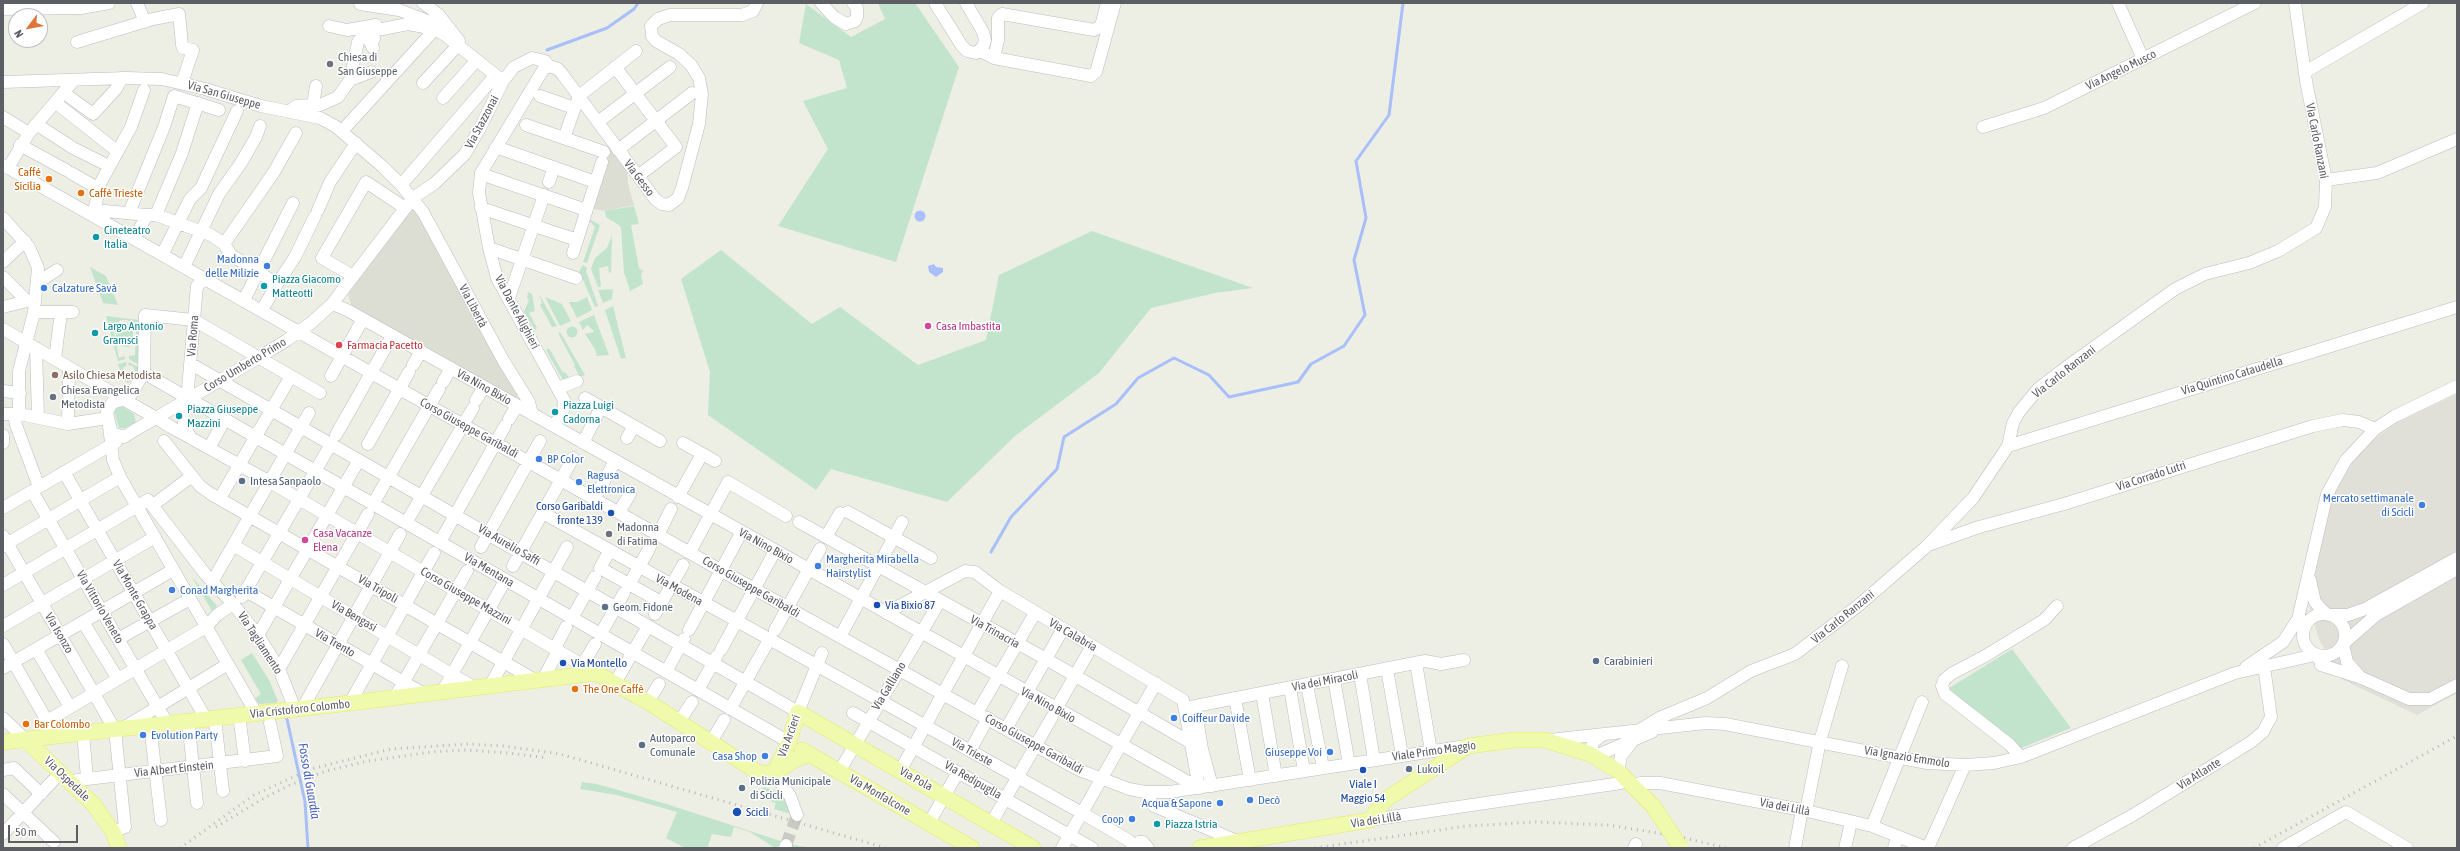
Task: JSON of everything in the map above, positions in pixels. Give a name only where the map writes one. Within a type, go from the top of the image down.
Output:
[{"type":"main road","name":"Via Cristoforo Colombo","points":[[3,742],[299,709],[596,673]]},
{"type":"main road","name":"Corso Giuseppe Mazzini","points":[[596,673],[648,702],[760,773],[774,773]]},
{"type":"main road","name":"Via Arcieri","points":[[774,773],[789,742],[798,712]]},
{"type":"main road","name":"Via Pola","points":[[798,712],[992,822],[1017,844],[1033,848]]},
{"type":"main road","name":"Via Ospedale","points":[[24,739],[94,805],[113,832],[119,848]]},
{"type":"main road","name":"Viale Primo Maggio","points":[[1468,746],[1514,740],[1545,740],[1590,754],[1653,806],[1681,848]]},
{"type":"main road","name":"Via Monfalcone","points":[[789,742],[972,848]]},
{"type":"main road","points":[[1370,820],[1386,800],[1468,746]]},
{"type":"main road","points":[[774,773],[794,760],[809,754]]},
{"type":"main road","name":"Via dei Lillà","points":[[1200,848],[1370,820]]},
{"type":"street","points":[[4,9],[81,8],[109,3]]},
{"type":"street","points":[[137,3],[145,22]]},
{"type":"street","points":[[423,3],[438,14],[458,38],[459,44]]},
{"type":"street","points":[[618,150],[697,89],[691,66],[679,54],[656,41],[652,36],[651,26],[658,19],[670,15],[742,15],[753,11],[757,3]]},
{"type":"street","points":[[821,3],[834,17],[846,24],[855,21],[857,17],[857,8],[853,3]]},
{"type":"street","points":[[934,3],[962,46],[972,53],[980,51],[994,58],[1094,75],[1098,65],[1111,4]]},
{"type":"street","points":[[966,3],[983,32],[985,40],[980,51]]},
{"type":"street","points":[[2118,3],[2143,59]]},
{"type":"street","name":"Via Angelo Musco","points":[[1983,127],[2044,108],[2255,3]]},
{"type":"street","name":"Via Carlo Ranzani","points":[[1635,736],[1659,718],[1708,698],[1751,671],[1795,654],[1859,605],[1927,546],[1973,498],[2008,446],[2013,423],[2019,412],[2038,389],[2175,289],[2205,274],[2249,264],[2278,251],[2316,228],[2325,207],[2326,180],[2305,72],[2295,3]]},
{"type":"street","points":[[2305,72],[2423,3]]},
{"type":"street","points":[[360,4],[399,10],[417,16],[431,22],[440,32]]},
{"type":"street","points":[[994,58],[998,40],[998,18],[1002,14],[1094,30],[1101,26],[1111,4]]},
{"type":"street","points":[[77,42],[145,22],[179,14],[183,48],[193,50],[182,83]]},
{"type":"street","points":[[328,26],[354,29],[406,20],[440,32],[459,44],[476,61],[499,79],[401,184]]},
{"type":"street","points":[[290,110],[296,106],[320,105],[338,97],[350,80],[358,42],[362,37],[372,31],[408,24],[419,25]]},
{"type":"street","points":[[372,31],[374,39],[370,42],[373,48]]},
{"type":"street","points":[[342,131],[440,32]]},
{"type":"street","points":[[423,83],[459,44]]},
{"type":"street","points":[[564,138],[577,102],[615,67],[636,51]]},
{"type":"street","name":"Via Stazzonai","points":[[353,276],[414,198],[435,183],[465,154],[479,130],[499,79],[525,59],[539,58],[549,66]]},
{"type":"street","points":[[443,98],[476,61]]},
{"type":"street","name":"Via Gesso","points":[[549,66],[558,69],[577,102],[598,122],[655,199],[662,204],[669,205],[678,198],[699,124],[697,89]]},
{"type":"street","name":"Via Dante Alighieri","points":[[549,66],[543,70],[496,147],[481,174],[479,182],[481,208],[488,248],[497,278],[558,388],[565,406],[554,426]]},
{"type":"street","points":[[615,67],[676,147],[638,176]]},
{"type":"street","points":[[598,122],[670,68]]},
{"type":"street","points":[[350,80],[371,72]]},
{"type":"street","points":[[64,92],[93,114],[116,89],[122,78]]},
{"type":"street","name":"Via San Giuseppe","points":[[3,82],[152,78],[182,83],[261,106],[290,110],[320,118],[342,131],[401,184],[414,198]]},
{"type":"street","points":[[5,166],[32,128],[56,103],[74,80]]},
{"type":"street","points":[[313,105],[316,86]]},
{"type":"street","points":[[144,90],[131,127],[116,151],[99,189],[94,212],[151,215],[211,235],[224,244],[231,255],[280,281]]},
{"type":"street","points":[[129,213],[156,148],[174,96],[219,110]]},
{"type":"street","points":[[540,96],[577,102]]},
{"type":"street","points":[[56,103],[116,151]]},
{"type":"street","points":[[134,239],[151,215],[182,153],[198,104]]},
{"type":"street","points":[[162,254],[190,199],[201,188],[237,111]]},
{"type":"street","points":[[3,116],[32,128],[109,166]]},
{"type":"street","points":[[526,125],[564,138],[603,157],[573,253]]},
{"type":"street","points":[[184,267],[219,194],[241,163],[256,137],[260,126]]},
{"type":"street","points":[[224,244],[274,172],[296,133]]},
{"type":"street","points":[[2326,180],[2377,173],[2457,139]]},
{"type":"street","points":[[262,310],[280,281],[316,213],[330,182],[356,143]]},
{"type":"street","points":[[20,145],[99,189]]},
{"type":"street","points":[[496,147],[595,182]]},
{"type":"street","name":"Corso Giuseppe Garibaldi","points":[[5,166],[94,212],[134,239],[206,278],[399,389],[722,571],[1079,770],[1129,789],[1145,792]]},
{"type":"street","points":[[549,182],[554,168]]},
{"type":"street","points":[[481,174],[586,210]]},
{"type":"street","points":[[353,276],[322,258],[366,182],[405,208]]},
{"type":"street","points":[[509,298],[544,196]]},
{"type":"street","name":"Via Libertà","points":[[414,198],[503,360],[529,402],[532,414]]},
{"type":"street","points":[[244,300],[293,203]]},
{"type":"street","points":[[481,208],[577,240]]},
{"type":"street","points":[[3,218],[25,241],[36,259],[38,282],[31,299],[34,312],[31,346],[38,417]]},
{"type":"street","points":[[3,262],[25,241]]},
{"type":"street","points":[[488,248],[576,278]]},
{"type":"street","points":[[38,282],[57,270]]},
{"type":"street","name":"Corso Umberto Primo","points":[[135,430],[258,358],[299,331],[332,304],[353,276]]},
{"type":"street","points":[[3,277],[31,299]]},
{"type":"street","name":"Via Roma","points":[[192,439],[184,426],[186,400],[191,364],[197,286],[206,278]]},
{"type":"street","points":[[3,307],[31,299]]},
{"type":"street","name":"Via Nino Bixio","points":[[332,304],[363,319],[421,351],[997,676],[1027,693],[1054,713],[1122,746],[1199,788]]},
{"type":"street","name":"Via Quintino Cataudella","points":[[2008,446],[2457,307]]},
{"type":"street","points":[[34,312],[67,312],[55,359]]},
{"type":"street","points":[[105,419],[112,403],[125,400],[144,373],[145,315],[194,320],[320,393]]},
{"type":"street","points":[[331,376],[363,319]]},
{"type":"street","points":[[3,329],[140,409],[142,419],[135,430],[3,508]]},
{"type":"street","points":[[47,721],[206,627],[218,615],[235,605],[246,591],[263,563],[392,336]]},
{"type":"street","name":"Via Vittorio Veneto","points":[[31,346],[19,371],[20,393],[12,414],[36,489],[49,519],[167,723]]},
{"type":"street","points":[[368,444],[421,351]]},
{"type":"street","name":"Via Aurelio Saffi","points":[[191,364],[301,427],[333,440],[359,460],[616,606],[648,626],[685,638],[718,656],[746,682],[798,712]]},
{"type":"street","points":[[68,424],[69,368]]},
{"type":"street","points":[[279,670],[451,368]]},
{"type":"street","name":"Via Mentana","points":[[144,373],[186,400],[224,419],[344,487],[370,509],[406,523],[437,548],[475,558],[503,583],[538,598],[569,622],[598,639],[632,653],[789,742]]},
{"type":"street","points":[[220,498],[291,376]]},
{"type":"street","points":[[558,388],[577,381]]},
{"type":"street","points":[[2327,667],[2309,651],[2301,628],[2315,540],[2327,494],[2346,460],[2375,429],[2394,416],[2457,386]]},
{"type":"street","points":[[406,523],[484,387]]},
{"type":"street","points":[[104,388],[105,419],[110,445],[120,477],[256,713]]},
{"type":"street","points":[[3,391],[20,393]]},
{"type":"street","points":[[585,398],[660,441]]},
{"type":"street","points":[[350,703],[517,406]]},
{"type":"street","points":[[583,443],[602,407]]},
{"type":"street","name":"Corso Giuseppe Mazzini","points":[[140,409],[270,482],[596,673]]},
{"type":"street","points":[[212,582],[309,413]]},
{"type":"street","points":[[12,414],[38,417],[68,424],[105,419]]},
{"type":"street","points":[[105,419],[116,436],[124,437]]},
{"type":"street","points":[[209,448],[224,419]]},
{"type":"street","name":"Via Corrado Lutri","points":[[1927,546],[1979,527],[2064,504],[2313,426],[2343,420],[2359,422],[2375,429]]},
{"type":"street","points":[[627,438],[634,426]]},
{"type":"street","points":[[3,435],[3,443]]},
{"type":"street","name":"Via Tripoli","points":[[164,441],[200,486],[470,642],[539,680]]},
{"type":"street","points":[[395,697],[540,441]]},
{"type":"street","points":[[682,443],[715,461]]},
{"type":"street","points":[[678,497],[702,454]]},
{"type":"street","points":[[442,692],[574,458]]},
{"type":"street","points":[[258,635],[275,608],[359,460]]},
{"type":"street","points":[[594,499],[614,461]]},
{"type":"street","name":"Via Monte Grappa","points":[[64,472],[188,688],[210,718]]},
{"type":"street","points":[[3,585],[136,505],[148,500],[153,505],[192,476]]},
{"type":"street","points":[[619,512],[641,476]]},
{"type":"street","points":[[4,542],[49,519],[120,477]]},
{"type":"street","points":[[690,552],[728,482],[786,516]]},
{"type":"street","name":"Via Tagliamento","points":[[153,505],[212,582],[235,605],[258,635],[279,670],[299,709]]},
{"type":"street","points":[[658,535],[671,510]]},
{"type":"street","points":[[826,537],[844,512],[932,558]]},
{"type":"street","name":"Via Modena","points":[[543,513],[576,530],[736,622],[772,635],[816,667]]},
{"type":"street","name":"Via Trinacria","points":[[799,522],[1046,659],[1202,749]]},
{"type":"street","points":[[840,637],[859,599],[902,522]]},
{"type":"street","points":[[482,687],[504,661],[576,530]]},
{"type":"street","points":[[666,672],[742,533]]},
{"type":"street","points":[[299,709],[338,644],[400,534]]},
{"type":"street","points":[[3,626],[154,537]]},
{"type":"street","name":"Via Isonzo","points":[[4,542],[24,572],[94,693],[119,729]]},
{"type":"street","name":"Via Bengasi","points":[[233,545],[453,674],[482,687]]},
{"type":"street","points":[[583,664],[650,547]]},
{"type":"street","points":[[730,709],[820,549]]},
{"type":"street","points":[[539,680],[569,622],[610,550]]},
{"type":"street","points":[[698,690],[775,551]]},
{"type":"street","points":[[2235,673],[2283,642],[2316,616],[2340,616],[2357,612],[2457,558]]},
{"type":"street","points":[[655,614],[682,565]]},
{"type":"street","points":[[2235,673],[2286,660],[2315,655],[2331,655],[2376,615],[2457,569]]},
{"type":"street","points":[[3,668],[173,570]]},
{"type":"street","name":"Via Calabria","points":[[926,593],[965,571],[975,572],[1000,592],[1156,683],[1188,705]]},
{"type":"street","points":[[598,572],[627,589],[661,602]]},
{"type":"street","points":[[2310,575],[2315,602],[2328,615],[2334,617],[2342,626],[2344,632],[2343,644],[2347,662],[2362,678]]},
{"type":"street","name":"Via Trento","points":[[246,591],[424,694]]},
{"type":"street","points":[[900,770],[914,747],[962,657],[1000,592]]},
{"type":"street","points":[[886,614],[926,593]]},
{"type":"street","points":[[118,639],[190,599]]},
{"type":"street","name":"Via Galliano","points":[[839,772],[940,601]]},
{"type":"street","points":[[2021,757],[2009,744],[1944,694],[1942,686],[1944,680],[1951,674],[1985,656],[2044,620],[2057,606]]},
{"type":"street","points":[[977,712],[1035,613]]},
{"type":"street","points":[[83,622],[118,679]]},
{"type":"street","points":[[615,683],[648,626]]},
{"type":"street","points":[[1006,729],[1063,629]]},
{"type":"street","points":[[3,644],[56,736]]},
{"type":"street","points":[[992,822],[1092,646]]},
{"type":"street","points":[[36,649],[70,707]]},
{"type":"street","name":"Via Arcieri","points":[[798,712],[822,653]]},
{"type":"street","name":"Via dei Miracoli","points":[[1188,705],[1307,685],[1425,661],[1440,664],[1464,660]]},
{"type":"street","points":[[2286,660],[2313,662],[2362,678],[2396,695],[2420,700],[2430,699],[2457,685]]},
{"type":"street","points":[[1416,663],[1431,751]]},
{"type":"street","points":[[113,832],[125,827],[120,774],[119,729],[228,664]]},
{"type":"street","points":[[1795,848],[1820,741],[1842,666]]},
{"type":"street","name":"Via Atlante","points":[[2073,848],[2133,815],[2252,742],[2263,732],[2271,716],[2264,666]]},
{"type":"street","name":"Via Trieste","points":[[816,667],[970,751],[1082,814],[1133,845]]},
{"type":"street","points":[[1387,669],[1402,755]]},
{"type":"street","name":"Via Ignazio Emmolo","points":[[1545,740],[1605,734],[1635,736],[1661,729],[1706,723],[1725,724],[1820,741],[1898,758],[1965,765],[1994,763],[2021,757],[2235,673]]},
{"type":"street","points":[[1360,674],[1374,760]]},
{"type":"street","points":[[1334,679],[1349,764]]},
{"type":"street","points":[[1062,848],[1122,746],[1156,683]]},
{"type":"street","points":[[648,702],[659,684]]},
{"type":"street","points":[[1307,685],[1323,768]]},
{"type":"street","points":[[1290,688],[1304,771]]},
{"type":"street","points":[[1262,693],[1276,776]]},
{"type":"street","points":[[1235,698],[1250,780]]},
{"type":"street","points":[[679,722],[692,702]]},
{"type":"street","points":[[1872,826],[1898,758],[1922,702]]},
{"type":"street","points":[[1188,705],[1191,742],[1199,788]]},
{"type":"street","points":[[1188,705],[1212,786]]},
{"type":"street","name":"Via Redipuglia","points":[[853,713],[1092,848]]},
{"type":"street","points":[[240,715],[244,761]]},
{"type":"street","name":"Via Ospedale","points":[[3,718],[24,739]]},
{"type":"street","points":[[210,718],[224,791]]},
{"type":"street","points":[[970,751],[988,718]]},
{"type":"street","points":[[711,742],[724,720]]},
{"type":"street","points":[[188,721],[191,766],[197,803]]},
{"type":"street","name":"Via Albert Einstein","points":[[66,777],[87,778],[219,764],[277,756],[270,723]]},
{"type":"street","points":[[150,725],[161,820]]},
{"type":"street","points":[[83,733],[87,778]]},
{"type":"street","points":[[1605,734],[1593,742],[1590,754],[1600,754],[1635,736]]},
{"type":"street","points":[[1619,777],[1621,756],[1635,736]]},
{"type":"street","name":"Viale Primo Maggio","points":[[1145,792],[1199,788],[1402,755],[1468,746]]},
{"type":"street","points":[[1927,848],[1965,765]]},
{"type":"street","points":[[3,770],[14,768],[41,794]]},
{"type":"street","points":[[929,823],[958,772]]},
{"type":"street","points":[[774,773],[790,796],[798,815]]},
{"type":"street","points":[[4,832],[41,794],[66,777]]},
{"type":"street","name":"Via dei Lillà","points":[[1370,820],[1619,777]]},
{"type":"street","name":"Via dei Lillà","points":[[1640,782],[1668,784],[1872,826],[1927,848]]},
{"type":"street","points":[[1145,792],[1154,806],[1237,841]]},
{"type":"street","points":[[3,794],[54,842]]},
{"type":"street","points":[[2286,847],[2346,812],[2399,846]]},
{"type":"street","points":[[1845,848],[1851,822]]},
{"type":"street","points":[[1894,848],[1898,836]]},
{"type":"street","points":[[1133,845],[1143,842],[1148,848]]},
{"type":"shaded area","points":[[611,148],[627,170],[628,184],[634,205],[605,211],[592,208],[608,161],[602,159],[605,152]]},
{"type":"shaded area","points":[[411,210],[415,210],[519,395],[517,397],[515,398],[352,308],[348,294]]},
{"type":"shaded area","points":[[2457,394],[2457,693],[2417,715],[2341,679],[2319,639],[2310,608],[2322,533],[2330,502],[2339,481],[2350,463],[2374,439],[2396,423]]},
{"type":"green space","points":[[878,3],[915,3],[959,67],[896,262],[778,226],[828,149],[803,101],[847,88],[839,60],[799,43],[806,4],[851,37],[885,19]]},
{"type":"green space","points":[[634,206],[639,224],[631,225],[639,268],[643,271],[641,275],[643,284],[630,291],[624,272],[621,228],[619,225],[606,217],[605,211]]},
{"type":"green space","points":[[587,218],[600,225],[587,263],[583,262],[595,227]]},
{"type":"green space","points":[[1092,231],[1253,288],[1215,293],[1151,308],[1099,373],[1015,436],[947,502],[831,469],[816,490],[708,415],[710,372],[681,279],[721,250],[812,324],[840,307],[918,365],[986,340],[999,275]]},
{"type":"green space","points":[[612,235],[611,272],[609,273],[608,266],[599,268],[601,287],[598,287],[591,269],[595,258],[607,248]]},
{"type":"green space","points":[[583,265],[587,268],[586,271],[598,306],[595,307],[579,271]]},
{"type":"green space","points":[[90,267],[106,276],[118,305],[103,303]]},
{"type":"green space","points":[[613,289],[612,299],[603,303],[598,290]]},
{"type":"green space","points":[[528,292],[532,294],[535,311],[529,313],[537,328],[535,330],[524,312],[529,300],[527,298]]},
{"type":"green space","points":[[539,295],[557,326],[552,327],[540,305],[542,303]]},
{"type":"green space","points":[[545,297],[562,304],[571,321],[560,326]]},
{"type":"green space","points":[[587,297],[592,310],[577,318],[569,302],[577,302]]},
{"type":"green space","points":[[613,306],[626,358],[621,359],[605,310]]},
{"type":"green space","points":[[594,315],[609,355],[597,356],[595,349],[585,334],[594,332],[593,330],[587,325],[583,330],[579,322]]},
{"type":"green space","points":[[106,316],[138,320],[138,364],[129,359],[129,356],[135,355],[136,331],[133,324],[127,320],[121,320],[113,327],[119,358],[125,356],[125,359],[118,361]]},
{"type":"green space","points":[[122,323],[131,324],[133,330],[133,341],[129,347],[121,346],[118,343],[115,330]]},
{"type":"green space","points":[[572,326],[576,328],[578,332],[576,336],[572,338],[568,336],[566,332],[568,328]]},
{"type":"green space","points":[[560,332],[585,375],[580,377],[558,333]]},
{"type":"green space","points":[[549,348],[563,373],[565,372],[569,378],[563,380],[546,350]]},
{"type":"green space","points":[[126,362],[127,365],[123,368],[127,380],[132,378],[135,371],[133,366],[128,365],[129,362],[138,367],[138,373],[128,383],[122,377],[118,364]]},
{"type":"green space","points":[[118,407],[123,407],[134,414],[136,422],[125,428],[119,428],[114,412]]},
{"type":"green space","points":[[192,577],[217,606],[212,611]]},
{"type":"green space","points":[[2012,649],[2071,728],[2021,748],[1946,690]]},
{"type":"green space","points":[[252,653],[269,680],[278,701],[275,703],[259,704],[255,698],[261,694],[241,660]]},
{"type":"green space","points":[[582,782],[597,784],[663,803],[793,845],[813,848],[788,848],[783,844],[775,848],[750,832],[734,827],[731,837],[712,834],[708,846],[709,848],[685,848],[666,838],[677,812],[617,795],[580,789]]},
{"type":"green space","points":[[763,787],[785,794],[795,815],[774,809],[776,803],[760,798]]},
{"type":"water","points":[[918,211],[922,211],[924,212],[924,220],[918,221],[915,218],[915,214]]},
{"type":"water","points":[[934,264],[936,267],[943,268],[943,272],[936,277],[929,272],[928,266]]},
{"type":"waterway","points":[[547,50],[607,28],[634,9],[638,3]]},
{"type":"waterway","points":[[991,552],[1011,517],[1057,469],[1064,437],[1116,404],[1138,378],[1174,358],[1209,375],[1229,397],[1298,382],[1311,364],[1344,346],[1365,315],[1354,260],[1366,218],[1356,161],[1389,115],[1403,3]]},
{"type":"waterway","name":"Fosso di Guardia","points":[[287,719],[305,802],[308,848]]},
{"type":"tunnel","points":[[786,845],[797,815]]},
{"type":"railway","points":[[2254,848],[2457,736]]},
{"type":"railway","points":[[180,848],[254,795],[311,769],[391,749],[467,744],[504,746],[560,754],[886,848]]},
{"type":"railway","points":[[216,827],[266,797],[290,785],[326,771],[368,761],[432,752],[465,750],[509,753],[548,758]]},
{"type":"railway","points":[[1315,848],[1467,826],[1536,822],[1608,825],[1676,836],[1727,848]]},
{"type":"place","name":"Chiesa di San Giuseppe","points":[[330,64]]},
{"type":"place","name":"Caffé Sicilia","points":[[49,179]]},
{"type":"place","name":"Caffè Trieste","points":[[81,193]]},
{"type":"place","name":"Cineteatro Italia","points":[[96,237]]},
{"type":"place","name":"Madonna delle Milizie","points":[[267,266]]},
{"type":"place","name":"Piazza Giacomo Matteotti","points":[[264,286]]},
{"type":"place","name":"Calzature Savà","points":[[44,288]]},
{"type":"place","name":"Casa Imbastita","points":[[928,326]]},
{"type":"place","name":"Largo Antonio Gramsci","points":[[95,333]]},
{"type":"place","name":"Farmacia Pacetto","points":[[339,345]]},
{"type":"place","name":"Asilo Chiesa Metodista","points":[[55,375]]},
{"type":"place","name":"Chiesa Evangelica Metodista","points":[[53,397]]},
{"type":"place","name":"Piazza Luigi Cadorna","points":[[555,412]]},
{"type":"place","name":"Piazza Giuseppe Mazzini","points":[[179,416]]},
{"type":"place","name":"BP Color","points":[[539,459]]},
{"type":"place","name":"Intesa Sanpaolo","points":[[242,481]]},
{"type":"place","name":"Ragusa Elettronica","points":[[579,482]]},
{"type":"place","name":"Mercato settimanale di Scicli","points":[[2422,505]]},
{"type":"place","name":"Corso Garibaldi fronte 139","points":[[611,513]]},
{"type":"place","name":"Madonna di Fatima","points":[[609,534]]},
{"type":"place","name":"Casa Vacanze Elena","points":[[305,540]]},
{"type":"place","name":"Margherita Mirabella Hairstylist","points":[[818,566]]},
{"type":"place","name":"Conad Margherita","points":[[172,590]]},
{"type":"place","name":"Via Bixio 87","points":[[877,605]]},
{"type":"place","name":"Geom. Fidone","points":[[605,607]]},
{"type":"place","name":"Carabinieri","points":[[1596,661]]},
{"type":"place","name":"Via Montello","points":[[563,663]]},
{"type":"place","name":"The One Caffè","points":[[575,689]]},
{"type":"place","name":"Coiffeur Davide","points":[[1174,718]]},
{"type":"place","name":"Bar Colombo","points":[[26,724]]},
{"type":"place","name":"Evolution Party","points":[[143,735]]},
{"type":"place","name":"Autoparco Comunale","points":[[642,745]]},
{"type":"place","name":"Giuseppe Voi","points":[[1330,752]]},
{"type":"place","name":"Casa Shop","points":[[765,756]]},
{"type":"place","name":"Lukoil","points":[[1409,769]]},
{"type":"place","name":"Viale I Maggio 54","points":[[1363,770]]},
{"type":"place","name":"Polizia Municipale di Scicli","points":[[742,788]]},
{"type":"place","name":"Decò","points":[[1250,800]]},
{"type":"place","name":"Acqua & Sapone","points":[[1220,803]]},
{"type":"place","name":"Scicli","points":[[737,812]]},
{"type":"place","name":"Coop","points":[[1132,819]]},
{"type":"place","name":"Piazza Istria","points":[[1157,824]]}]
